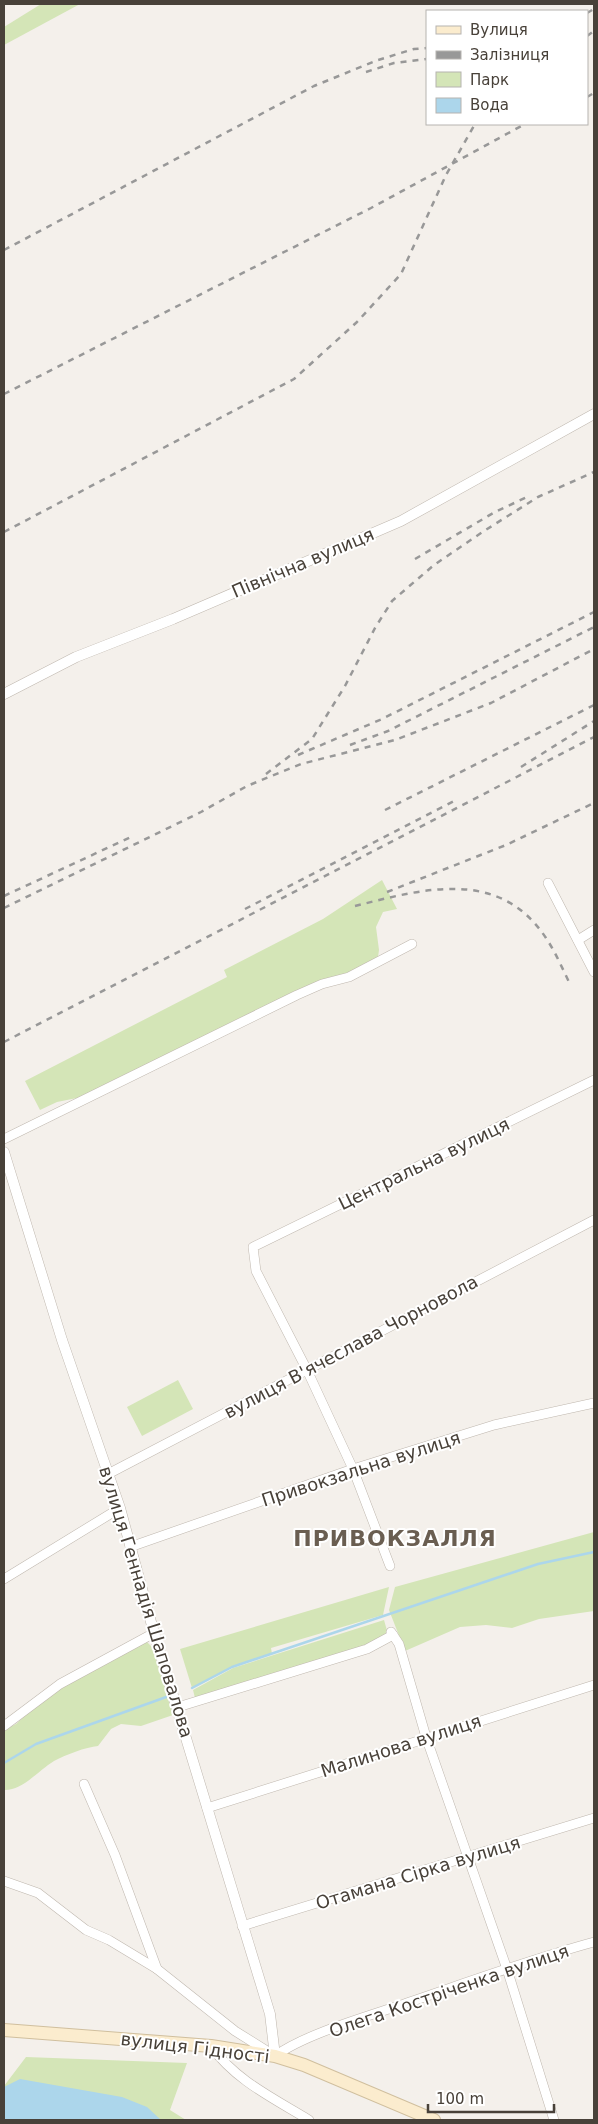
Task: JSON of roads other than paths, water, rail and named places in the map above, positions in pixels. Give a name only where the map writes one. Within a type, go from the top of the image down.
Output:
[{"type":"main road","name":"вулиця Гідності","points":[[4,2030],[210,2046],[275,2056],[304,2065],[434,2120]]},
{"type":"street","name":"Північна вулиця","points":[[4,694],[83,654],[173,619],[401,521],[594,414]]},
{"type":"street","points":[[548,882],[594,972]]},
{"type":"street","points":[[578,940],[594,930]]},
{"type":"street","points":[[4,1139],[297,995],[322,984],[349,977],[412,944]]},
{"type":"street","name":"Центральна вулиця","points":[[307,1370],[256,1271],[253,1247],[594,1080]]},
{"type":"street","name":"вулиця Геннадія Шаповалова","points":[[4,1152],[62,1340],[120,1508],[154,1633],[179,1709],[242,1926],[270,2014],[275,2056]]},
{"type":"street","name":"вулиця В'ячеслава Чорновола","points":[[108,1474],[594,1220]]},
{"type":"street","points":[[307,1370],[353,1469],[390,1566]]},
{"type":"street","name":"Привокзальна вулиця","points":[[130,1547],[353,1469],[494,1425],[594,1403]]},
{"type":"street","points":[[4,1579],[120,1508]]},
{"type":"street","points":[[4,1726],[60,1684],[154,1633]]},
{"type":"street","points":[[179,1709],[367,1648],[392,1633],[399,1644],[426,1737],[507,1969],[554,2120]]},
{"type":"street","name":"Малинова вулиця","points":[[207,1808],[594,1685]]},
{"type":"street","points":[[84,1784],[115,1855],[157,1969]]},
{"type":"street","name":"Отамана Сірка вулиця","points":[[242,1926],[594,1818]]},
{"type":"street","points":[[4,1882],[38,1893],[86,1930],[109,1940],[157,1969],[235,2030],[275,2056]]},
{"type":"street","name":"Олега Костріченка вулиця","points":[[275,2056],[291,2045],[372,2015],[507,1969],[594,1942]]},
{"type":"street","points":[[210,2046],[222,2062],[236,2075],[308,2120]]},
{"type":"water","points":[[20,2079],[122,2097],[147,2107],[161,2120],[4,2120],[4,2087]]},
{"type":"waterway","points":[[192,1688],[232,1667],[538,1564],[594,1552]]},
{"type":"waterway","points":[[4,1763],[36,1744],[169,1696]]},
{"type":"railway","points":[[588,12],[594,9]]},
{"type":"railway","points":[[588,35],[594,31]]},
{"type":"railway","points":[[4,250],[314,86],[378,60],[414,49],[426,48]]},
{"type":"railway","points":[[366,72],[394,63],[426,59]]},
{"type":"railway","points":[[588,96],[594,93]]},
{"type":"railway","points":[[4,532],[294,379],[357,322],[401,274],[446,175],[474,125]]},
{"type":"railway","points":[[4,394],[371,208],[523,125]]},
{"type":"railway","points":[[266,774],[312,739],[345,686],[375,628],[392,601],[434,565],[484,531],[538,497],[594,472]]},
{"type":"railway","points":[[415,559],[495,512],[527,497]]},
{"type":"railway","points":[[298,755],[382,719],[594,612]]},
{"type":"railway","points":[[350,745],[388,731],[594,627]]},
{"type":"railway","points":[[4,908],[201,812],[247,786],[301,764],[395,740],[491,703],[594,649]]},
{"type":"railway","points":[[385,810],[594,705]]},
{"type":"railway","points":[[521,767],[594,721]]},
{"type":"railway","points":[[4,1042],[594,737]]},
{"type":"railway","points":[[245,909],[454,801]]},
{"type":"railway","points":[[387,892],[506,845],[594,803]]},
{"type":"railway","points":[[4,896],[133,836]]},
{"type":"railway","points":[[355,906],[433,890],[458,889],[483,892],[506,901],[527,916],[546,938],[571,986]]},
{"type":"district","name":"ПРИВОКЗАЛЛЯ","points":[[395,1538]]}]
